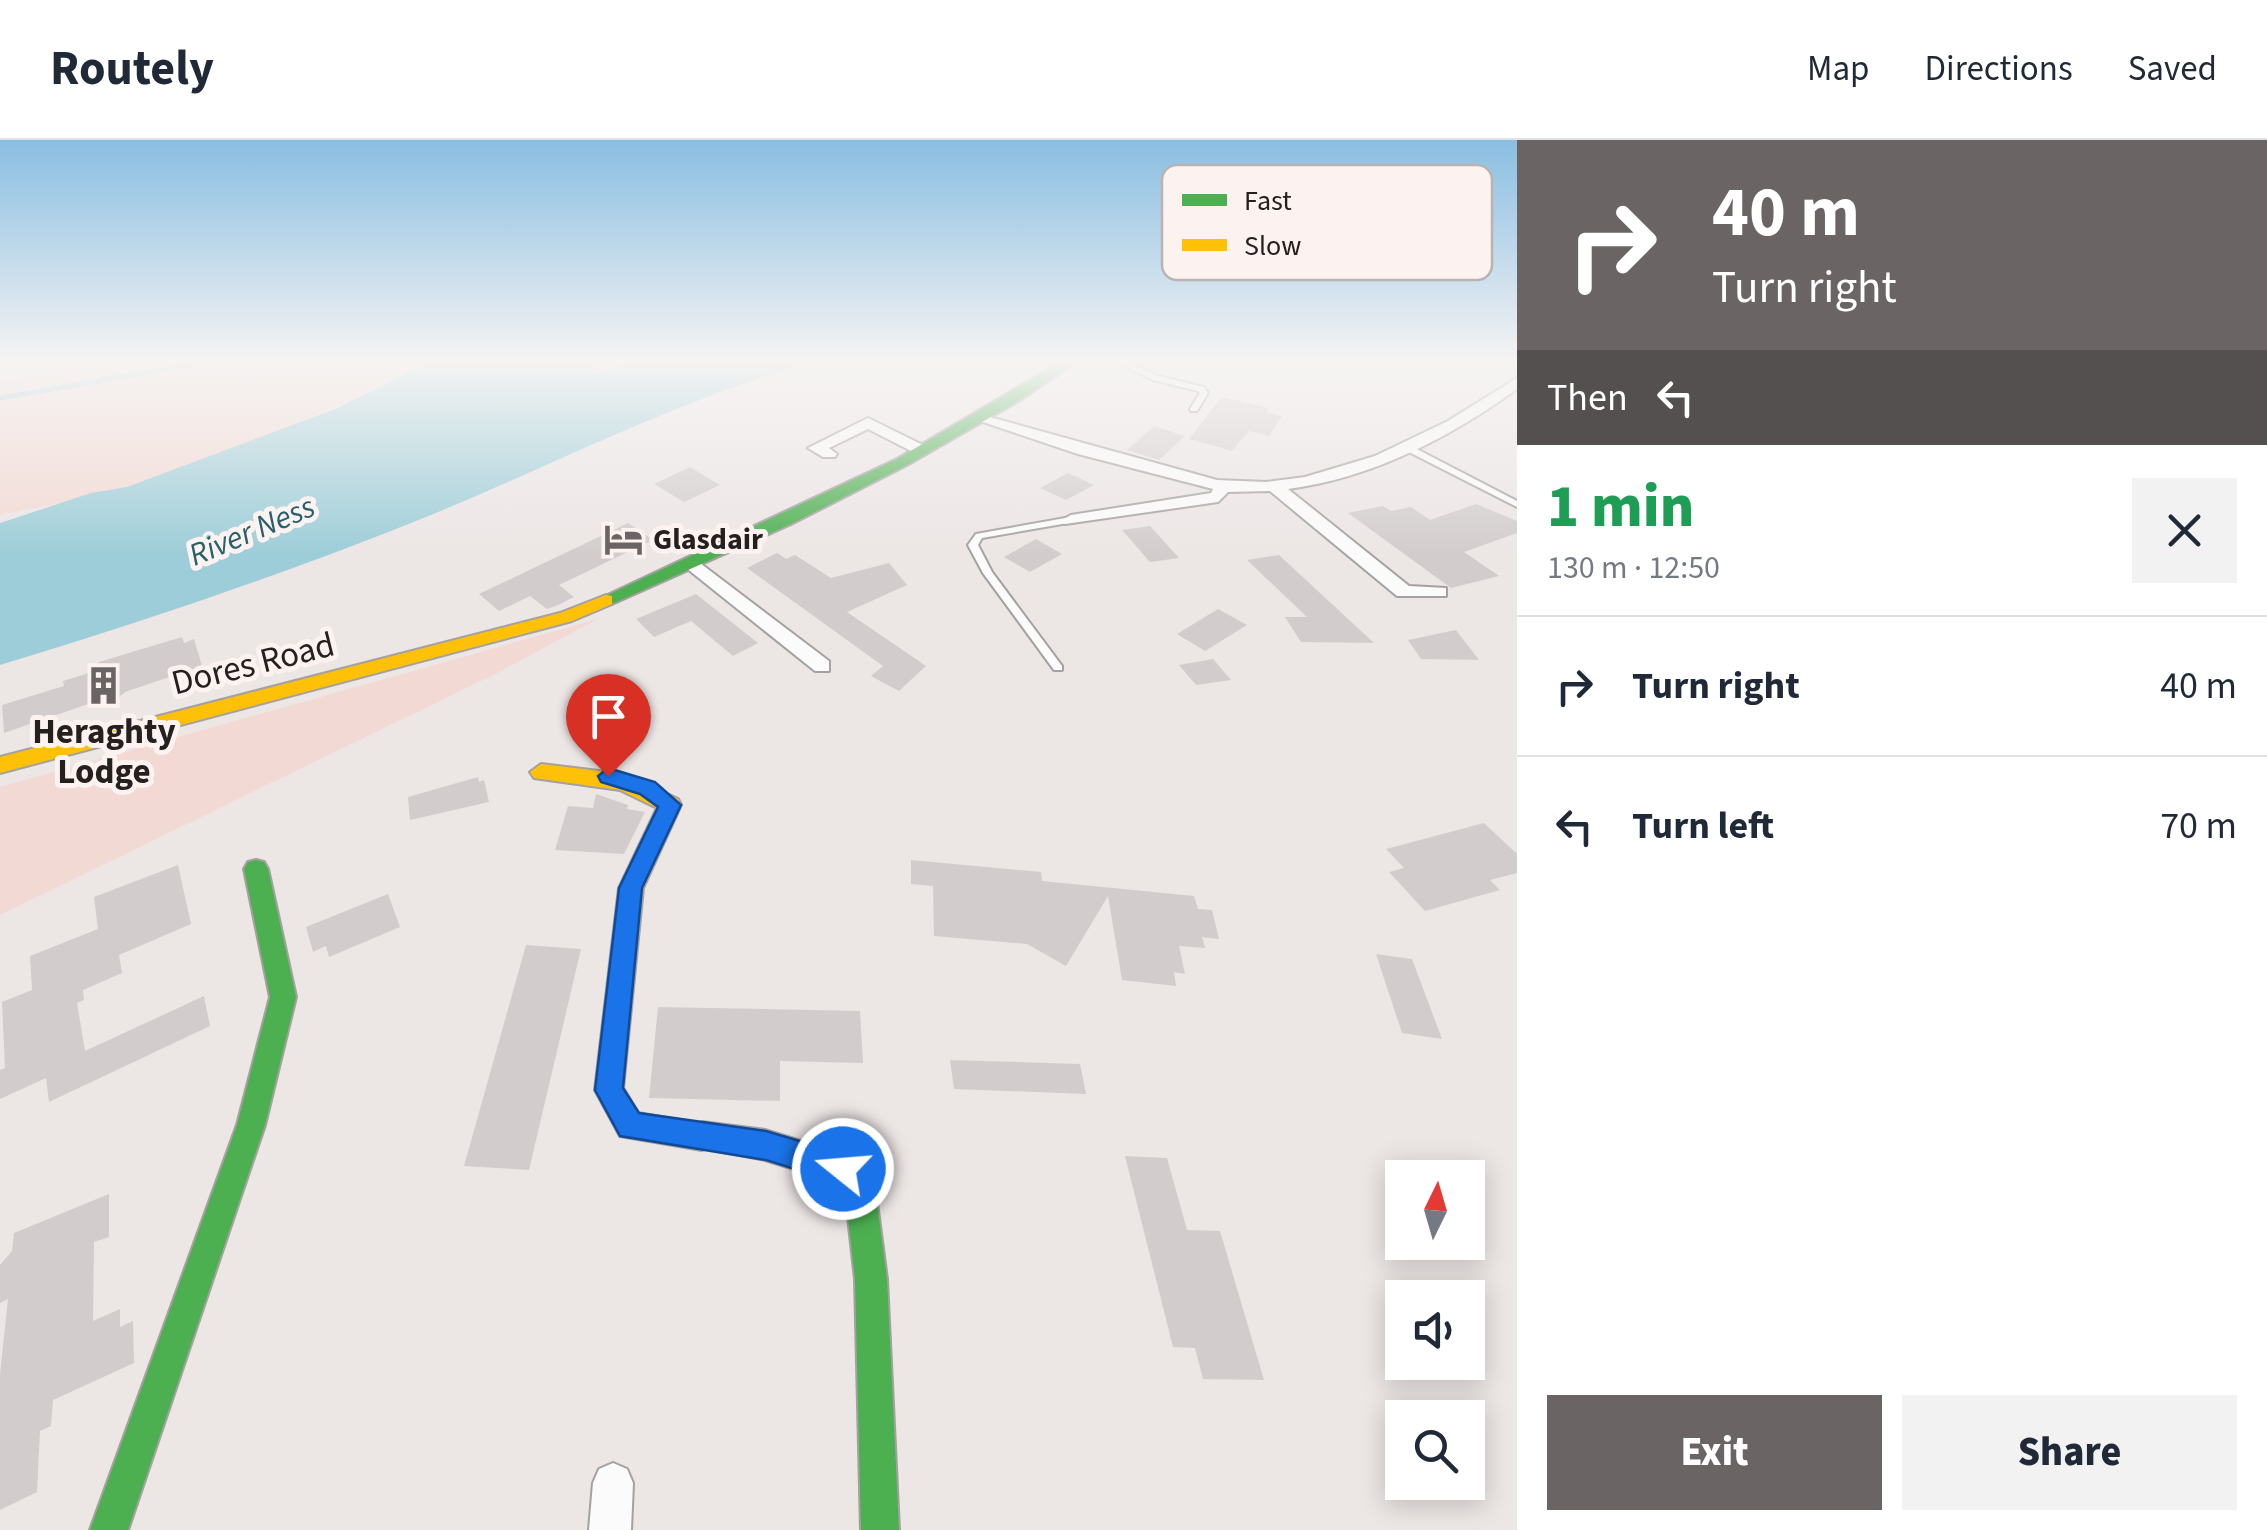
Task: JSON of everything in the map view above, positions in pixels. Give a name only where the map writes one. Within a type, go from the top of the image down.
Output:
[{"type":"main road","name":"Dores Road","points":[[0,765],[522,631],[622,596],[971,427]]},
{"type":"main road","points":[[541,772],[608,776],[648,788],[670,805],[630,888],[609,1090],[630,1126],[766,1145],[843,1169],[861,1195],[872,1279],[880,1530]]},
{"type":"main road","points":[[109,1530],[252,1125],[283,997],[256,869]]},
{"type":"street","points":[[828,454],[816,448],[860,427]]},
{"type":"street","points":[[876,427],[923,451]]},
{"type":"street","points":[[1006,427],[1100,458],[1222,487],[1274,486],[1350,468],[1446,427]]},
{"type":"street","points":[[1274,486],[1404,592],[1439,592]]},
{"type":"street","points":[[1071,520],[1218,497],[1222,487]]},
{"type":"street","points":[[692,563],[822,666]]},
{"type":"street","points":[[610,1530],[613,1483]]},
{"type":"lane","points":[[1406,447],[1517,504]]},
{"type":"lane","points":[[1058,668],[988,573],[974,545],[980,536],[1071,520]]},
{"type":"shaded area","points":[[0,427],[290,427],[210,463],[117,492],[0,515]]},
{"type":"shaded area","points":[[598,619],[495,674],[0,915],[0,787]]},
{"type":"water","name":"River Ness","points":[[287,427],[634,427],[431,515],[325,556],[0,665],[0,523],[91,493],[127,487]]},
{"type":"building","points":[[1153,427],[1185,436],[1159,460],[1127,450]]},
{"type":"building","points":[[1199,427],[1275,427],[1269,436],[1249,431],[1232,451],[1189,439]]},
{"type":"building","points":[[690,467],[720,485],[684,502],[654,484]]},
{"type":"building","points":[[1068,473],[1094,485],[1066,500],[1040,488]]},
{"type":"building","points":[[1476,504],[1517,521],[1517,533],[1464,552],[1499,576],[1451,588],[1348,513],[1383,506],[1391,511],[1411,507],[1430,520]]},
{"type":"building","points":[[628,523],[653,540],[559,585],[574,597],[558,605],[547,609],[530,596],[499,611],[479,594]]},
{"type":"building","points":[[1150,526],[1179,558],[1150,562],[1122,530]]},
{"type":"building","points":[[1036,539],[1062,554],[1030,572],[1004,557]]},
{"type":"building","points":[[777,553],[786,559],[795,555],[831,578],[889,563],[907,585],[847,612],[926,666],[899,691],[871,676],[883,666],[747,568]]},
{"type":"building","points":[[1279,555],[1374,643],[1301,642],[1285,617],[1307,617],[1247,560]]},
{"type":"building","points":[[696,594],[758,643],[733,656],[691,621],[654,637],[636,619]]},
{"type":"building","points":[[1218,609],[1247,625],[1205,651],[1177,634]]},
{"type":"building","points":[[1456,630],[1479,660],[1421,659],[1408,640]]},
{"type":"building","name":"Heraghty Lodge","points":[[182,637],[184,643],[194,639],[202,666],[125,692],[112,703],[91,703],[4,733],[2,705],[64,686],[63,681],[86,674],[99,662]]},
{"type":"building","points":[[1213,659],[1231,680],[1196,685],[1179,665]]},
{"type":"building","points":[[478,777],[479,782],[484,780],[489,802],[410,820],[408,797]]},
{"type":"building","points":[[596,794],[628,805],[627,809],[645,812],[624,854],[555,850],[568,806],[593,808]]},
{"type":"building","points":[[1484,823],[1517,854],[1517,873],[1490,880],[1500,890],[1425,911],[1389,872],[1404,868],[1386,849]]},
{"type":"building","points":[[911,860],[1041,872],[1042,881],[1194,896],[1198,909],[1212,910],[1219,939],[1202,937],[1205,948],[1179,946],[1185,974],[1174,972],[1176,986],[1122,980],[1108,896],[1066,966],[1027,944],[934,936],[933,886],[911,884]]},
{"type":"building","points":[[178,865],[191,924],[119,955],[122,973],[83,990],[84,1000],[77,1003],[85,1051],[204,996],[210,1026],[49,1102],[46,1078],[0,1099],[0,1070],[5,1068],[2,1002],[32,990],[30,956],[98,929],[94,897]]},
{"type":"building","points":[[388,894],[400,927],[329,957],[326,946],[313,952],[306,927]]},
{"type":"building","points":[[526,945],[581,949],[529,1170],[464,1166]]},
{"type":"building","points":[[1376,954],[1412,959],[1442,1039],[1402,1033]]},
{"type":"building","points":[[658,1007],[860,1011],[863,1063],[780,1061],[780,1101],[649,1098]]},
{"type":"building","points":[[950,1060],[1080,1064],[1086,1094],[954,1089]]},
{"type":"building","points":[[1125,1156],[1167,1158],[1187,1230],[1220,1231],[1264,1380],[1203,1379],[1195,1348],[1173,1347]]},
{"type":"building","points":[[109,1194],[109,1237],[94,1242],[93,1321],[120,1309],[120,1327],[133,1321],[134,1363],[53,1400],[51,1426],[40,1431],[37,1492],[0,1510],[0,1374],[8,1299],[0,1303],[0,1265],[12,1251],[14,1233]]},
{"type":"traffic: fast","points":[[606,600],[844,492],[967,427]]},
{"type":"traffic: fast","points":[[109,1530],[251,1125],[283,997],[256,869]]},
{"type":"traffic: fast","points":[[702,1136],[765,1145],[843,1169],[861,1195],[871,1279],[880,1530]]},
{"type":"traffic: slow","points":[[0,765],[566,617],[606,600]]},
{"type":"traffic: slow","points":[[541,772],[624,782],[670,805],[631,888],[609,1090],[630,1126],[702,1136]]},
{"type":"place","name":"Glasdair","points":[[623,539]]},
{"type":"place","name":"Heraghty Lodge","points":[[104,685]]},
{"type":"route","points":[[608,776],[648,788],[670,805],[630,888],[609,1090],[630,1126],[766,1145],[843,1169]]}]
